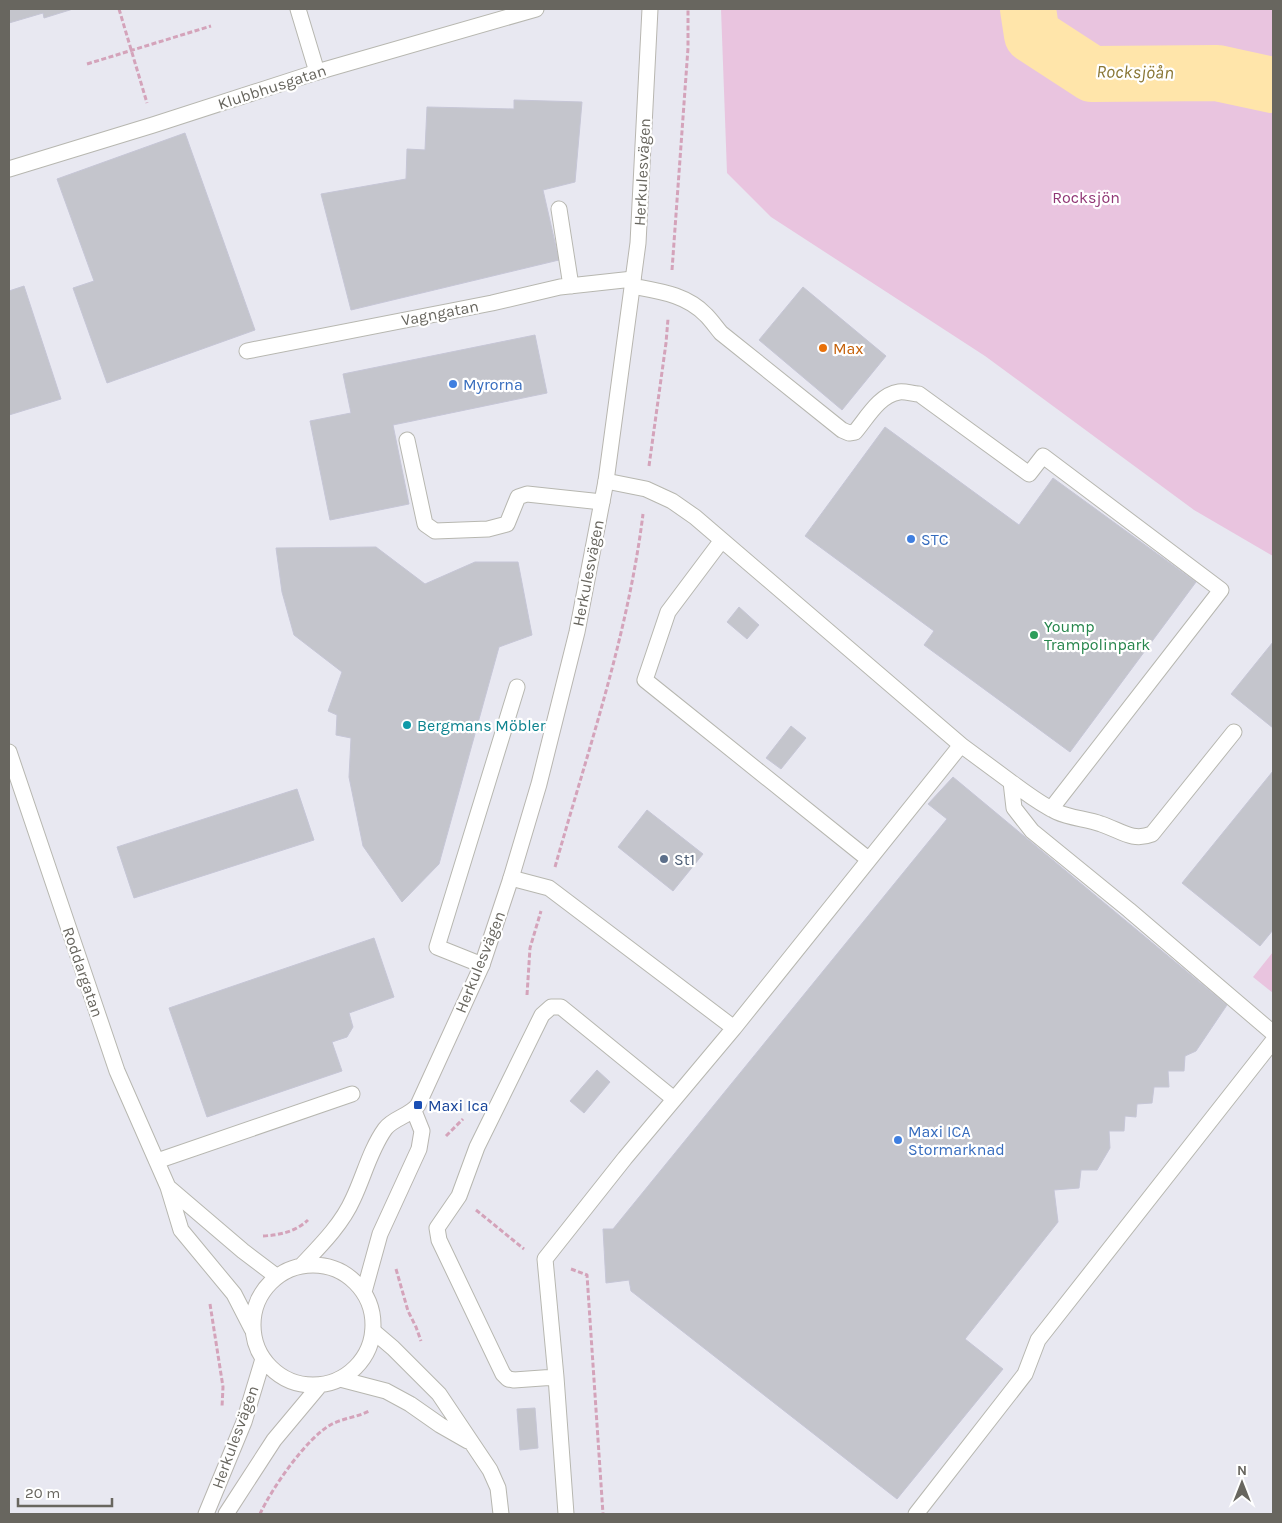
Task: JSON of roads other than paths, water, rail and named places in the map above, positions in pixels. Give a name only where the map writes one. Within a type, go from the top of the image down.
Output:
[{"type":"main road","points":[[298,9],[317,72]]},
{"type":"main road","name":"Klubbhusgatan","points":[[10,166],[153,125],[317,72],[536,9]]},
{"type":"main road","name":"Herkulesvägen","points":[[414,1111],[482,965],[512,878],[539,784],[577,632],[606,481],[638,243],[650,9]]},
{"type":"main road","points":[[559,209],[571,286]]},
{"type":"main road","name":"Vagngatan","points":[[247,351],[571,286],[632,283],[670,292],[693,305],[705,314],[721,334],[842,430],[849,433],[855,432],[881,401],[889,395],[900,392],[919,394],[1029,474],[1043,456],[1221,590],[1051,808]]},
{"type":"main road","points":[[407,440],[425,524],[436,531],[488,529],[507,524],[518,497],[527,494],[602,502]]},
{"type":"main road","points":[[606,481],[646,489],[672,502],[695,517],[961,745],[1038,802],[1058,812],[1102,824],[1131,836],[1143,837],[1152,834],[1234,732]]},
{"type":"main road","points":[[722,540],[668,612],[645,680],[868,859]]},
{"type":"main road","points":[[482,965],[437,947],[516,687]]},
{"type":"main road","points":[[566,1514],[545,1259],[624,1158],[734,1028],[961,745]]},
{"type":"main road","name":"Roddargatan","points":[[9,752],[117,1070],[168,1187],[181,1230],[234,1294],[252,1329]]},
{"type":"main road","points":[[1011,782],[1014,808],[1032,831],[1129,910],[1273,1033]]},
{"type":"main road","points":[[512,878],[549,888],[734,1028]]},
{"type":"main road","points":[[556,1377],[514,1380],[508,1379],[503,1374],[438,1240],[437,1228],[459,1196],[477,1147],[542,1015],[551,1007],[561,1007],[674,1099]]},
{"type":"main road","points":[[916,1514],[1025,1374],[1038,1340],[1273,1041]]},
{"type":"main road","points":[[157,1161],[352,1094]]},
{"type":"main road","points":[[302,1265],[336,1226],[353,1200],[367,1163],[386,1128],[402,1116],[414,1111],[422,1131],[419,1149],[380,1234],[364,1292]]},
{"type":"main road","name":"Roddargatan","points":[[168,1187],[243,1251],[276,1276]]},
{"type":"main road","points":[[320,1264],[337,1269],[352,1278],[364,1292],[370,1304],[373,1318],[370,1346],[363,1359],[353,1370],[340,1379],[320,1385],[304,1385],[288,1380],[274,1371],[263,1359],[255,1344],[252,1329],[257,1299],[266,1286],[276,1276],[288,1269],[302,1265],[320,1264]]},
{"type":"main road","points":[[373,1331],[393,1348],[439,1394],[490,1470],[498,1488],[501,1514]]},
{"type":"main road","name":"Herkulesvägen","points":[[206,1514],[244,1422],[263,1359]]},
{"type":"main road","points":[[340,1379],[386,1391],[410,1404],[472,1444]]},
{"type":"main road","name":"Herkulesvägen","points":[[226,1514],[274,1440],[320,1385]]},
{"type":"waterway","name":"Rocksjöån","points":[[1028,9],[1032,35],[1092,74],[1217,73],[1273,85]]},
{"type":"place","name":"Max","points":[[823,348]]},
{"type":"place","name":"Myrorna","points":[[453,384]]},
{"type":"place","name":"STC","points":[[911,539]]},
{"type":"place","name":"Yoump Trampolinpark","points":[[1034,635]]},
{"type":"place","name":"Bergmans Möbler","points":[[407,725]]},
{"type":"place","name":"St1","points":[[664,859]]},
{"type":"place","name":"Maxi Ica","points":[[418,1105]]},
{"type":"place","name":"Maxi ICA Stormarknad","points":[[898,1140]]},
{"type":"park label","name":"Rocksjön","points":[[1086,197]]}]
